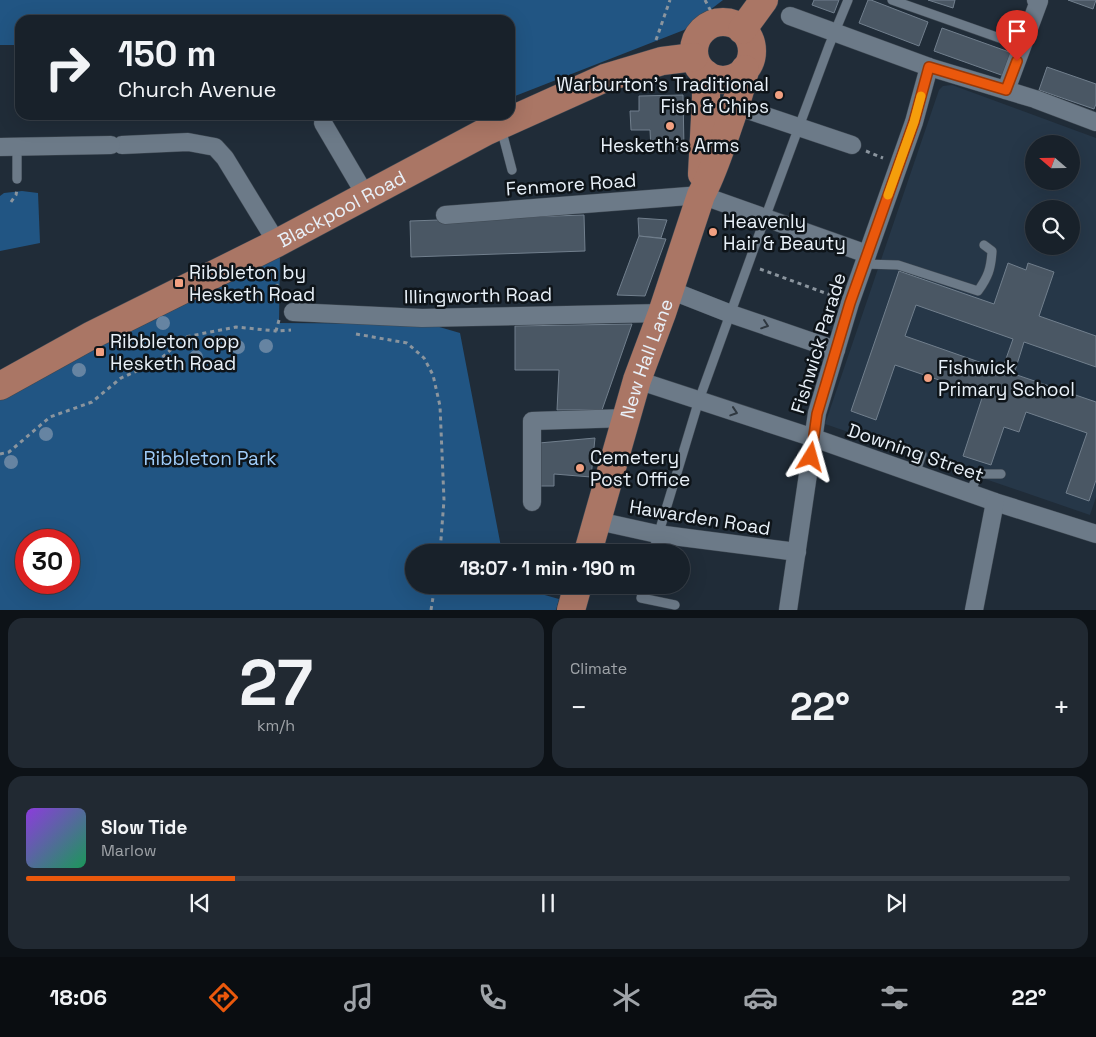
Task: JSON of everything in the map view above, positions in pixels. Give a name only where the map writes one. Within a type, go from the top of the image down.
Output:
[{"type":"highway","points":[[736,106],[726,93],[717,70],[694,46],[702,31],[721,17],[764,0]]},
{"type":"highway","points":[[717,70],[749,62],[752,48],[748,36],[721,17]]},
{"type":"highway","name":"Blackpool Road","points":[[515,119],[605,78],[662,61],[717,70]]},
{"type":"highway","name":"New Hall Lane","points":[[701,195],[706,99],[717,70]]},
{"type":"highway","name":"New Hall Lane","points":[[591,544],[638,380],[701,195],[710,178],[736,106]]},
{"type":"highway","name":"Blackpool Road","points":[[0,386],[92,335],[276,254],[366,196],[487,131],[513,120]]},
{"type":"highway","points":[[571,610],[575,594]]},
{"type":"street","points":[[1006,90],[1039,1],[1036,0]]},
{"type":"street","points":[[790,16],[929,67],[1035,99],[1096,122]]},
{"type":"street","name":"Fishwick Parade","points":[[788,610],[817,414],[850,303],[914,122],[929,67]]},
{"type":"street","points":[[736,106],[852,145]]},
{"type":"street","points":[[323,123],[366,196]]},
{"type":"street","points":[[8,147],[188,142],[215,147],[225,158],[276,254]]},
{"type":"street","points":[[701,195],[765,218],[866,259]]},
{"type":"street","name":"Fenmore Road","points":[[445,215],[701,195]]},
{"type":"street","points":[[666,302],[731,314],[836,350]]},
{"type":"street","name":"Illingworth Road","points":[[289,320],[422,318],[666,302]]},
{"type":"street","name":"Downing Street","points":[[638,380],[814,438],[995,502],[1096,534]]},
{"type":"street","points":[[532,502],[532,421],[627,418]]},
{"type":"street","points":[[974,610],[995,502]]},
{"type":"street","name":"Hawarden Road","points":[[598,521],[657,534],[797,552]]},
{"type":"lane","points":[[655,544],[699,400],[829,46],[848,0]]},
{"type":"lane","points":[[892,0],[1022,46]]},
{"type":"lane","points":[[500,126],[512,170]]},
{"type":"lane","points":[[8,147],[17,179]]},
{"type":"lane","points":[[866,259],[898,265],[978,291],[986,280],[991,266],[992,251],[984,245]]},
{"type":"lane","points":[[914,474],[922,454]]},
{"type":"lane","points":[[970,493],[978,474],[1001,474]]},
{"type":"lane","points":[[642,594],[641,598],[675,605]]},
{"type":"path","points":[[662,61],[656,41],[670,0]]},
{"type":"path","points":[[852,145],[899,165]]},
{"type":"path","points":[[276,254],[279,302]]},
{"type":"path","points":[[748,264],[850,303]]},
{"type":"path","points":[[0,454],[9,452],[50,417],[92,402],[121,378],[157,362],[185,338],[236,327],[276,332],[289,320]]},
{"type":"path","points":[[276,332],[289,320]]},
{"type":"path","points":[[355,334],[407,343],[424,358],[433,374],[440,406],[444,500],[441,544]]},
{"type":"path","points":[[431,610],[433,594]]},
{"type":"shaded area","points":[[952,85],[1096,138],[1096,497],[1090,515],[825,424],[939,90],[943,86]]},
{"type":"green space","points":[[0,0],[723,0],[684,30],[515,96],[515,15],[15,15],[15,45],[0,45]]},
{"type":"green space","points":[[22,191],[38,193],[40,243],[0,251],[0,196],[4,193]]},
{"type":"green space","name":"Ribbleton Park","points":[[280,254],[279,323],[429,324],[460,333],[500,544],[405,544],[405,594],[541,594],[559,599],[556,610],[0,610],[0,400],[218,281]]},
{"type":"building","points":[[814,0],[839,0],[834,13],[812,5]]},
{"type":"building","points":[[868,0],[928,22],[919,46],[859,23]]},
{"type":"building","points":[[928,0],[955,0],[953,8]]},
{"type":"building","points":[[1068,0],[1096,0],[1093,9]]},
{"type":"building","points":[[942,28],[1012,53],[1004,76],[934,51]]},
{"type":"building","points":[[1047,67],[1096,84],[1096,104],[1094,109],[1039,90]]},
{"type":"building","points":[[683,95],[684,149],[651,150],[650,130],[631,130],[630,111],[639,111],[639,96]]},
{"type":"building","points":[[584,215],[585,251],[411,257],[410,221]]},
{"type":"building","points":[[638,218],[667,220],[661,238],[639,236]]},
{"type":"building","points":[[639,236],[666,239],[645,296],[617,295]]},
{"type":"building","points":[[1008,263],[1026,270],[1028,263],[1054,272],[1039,316],[1096,336],[1096,367],[1024,342],[1014,374],[1096,402],[1096,480],[1089,501],[1066,493],[1087,433],[1026,412],[1019,432],[1004,427],[991,465],[963,456],[983,395],[895,365],[876,420],[851,411],[899,271],[994,304]],"holes":[[[916,305],[1013,339],[1002,370],[905,336]]]},
{"type":"building","points":[[632,324],[602,410],[557,410],[559,370],[515,370],[515,326]]},
{"type":"building","points":[[595,438],[591,477],[554,474],[554,486],[539,486],[539,443]]},
{"type":"slow traffic","points":[[888,195],[914,122],[921,96]]},
{"type":"place","name":"Warburton's Traditional Fish & Chips","points":[[779,95]]},
{"type":"place","name":"Hesketh's Arms","points":[[670,126]]},
{"type":"place","name":"Heavenly Hair & Beauty","points":[[713,232]]},
{"type":"place","name":"Ribbleton by Hesketh Road","points":[[179,283]]},
{"type":"place","name":"Ribbleton opp Hesketh Road","points":[[100,352]]},
{"type":"place","name":"Fishwick Primary School","points":[[928,378]]},
{"type":"place","name":"Cemetery Post Office","points":[[580,468]]},
{"type":"route","points":[[811,457],[817,414],[850,303],[914,122],[929,67],[1006,90],[1017,61]]}]
